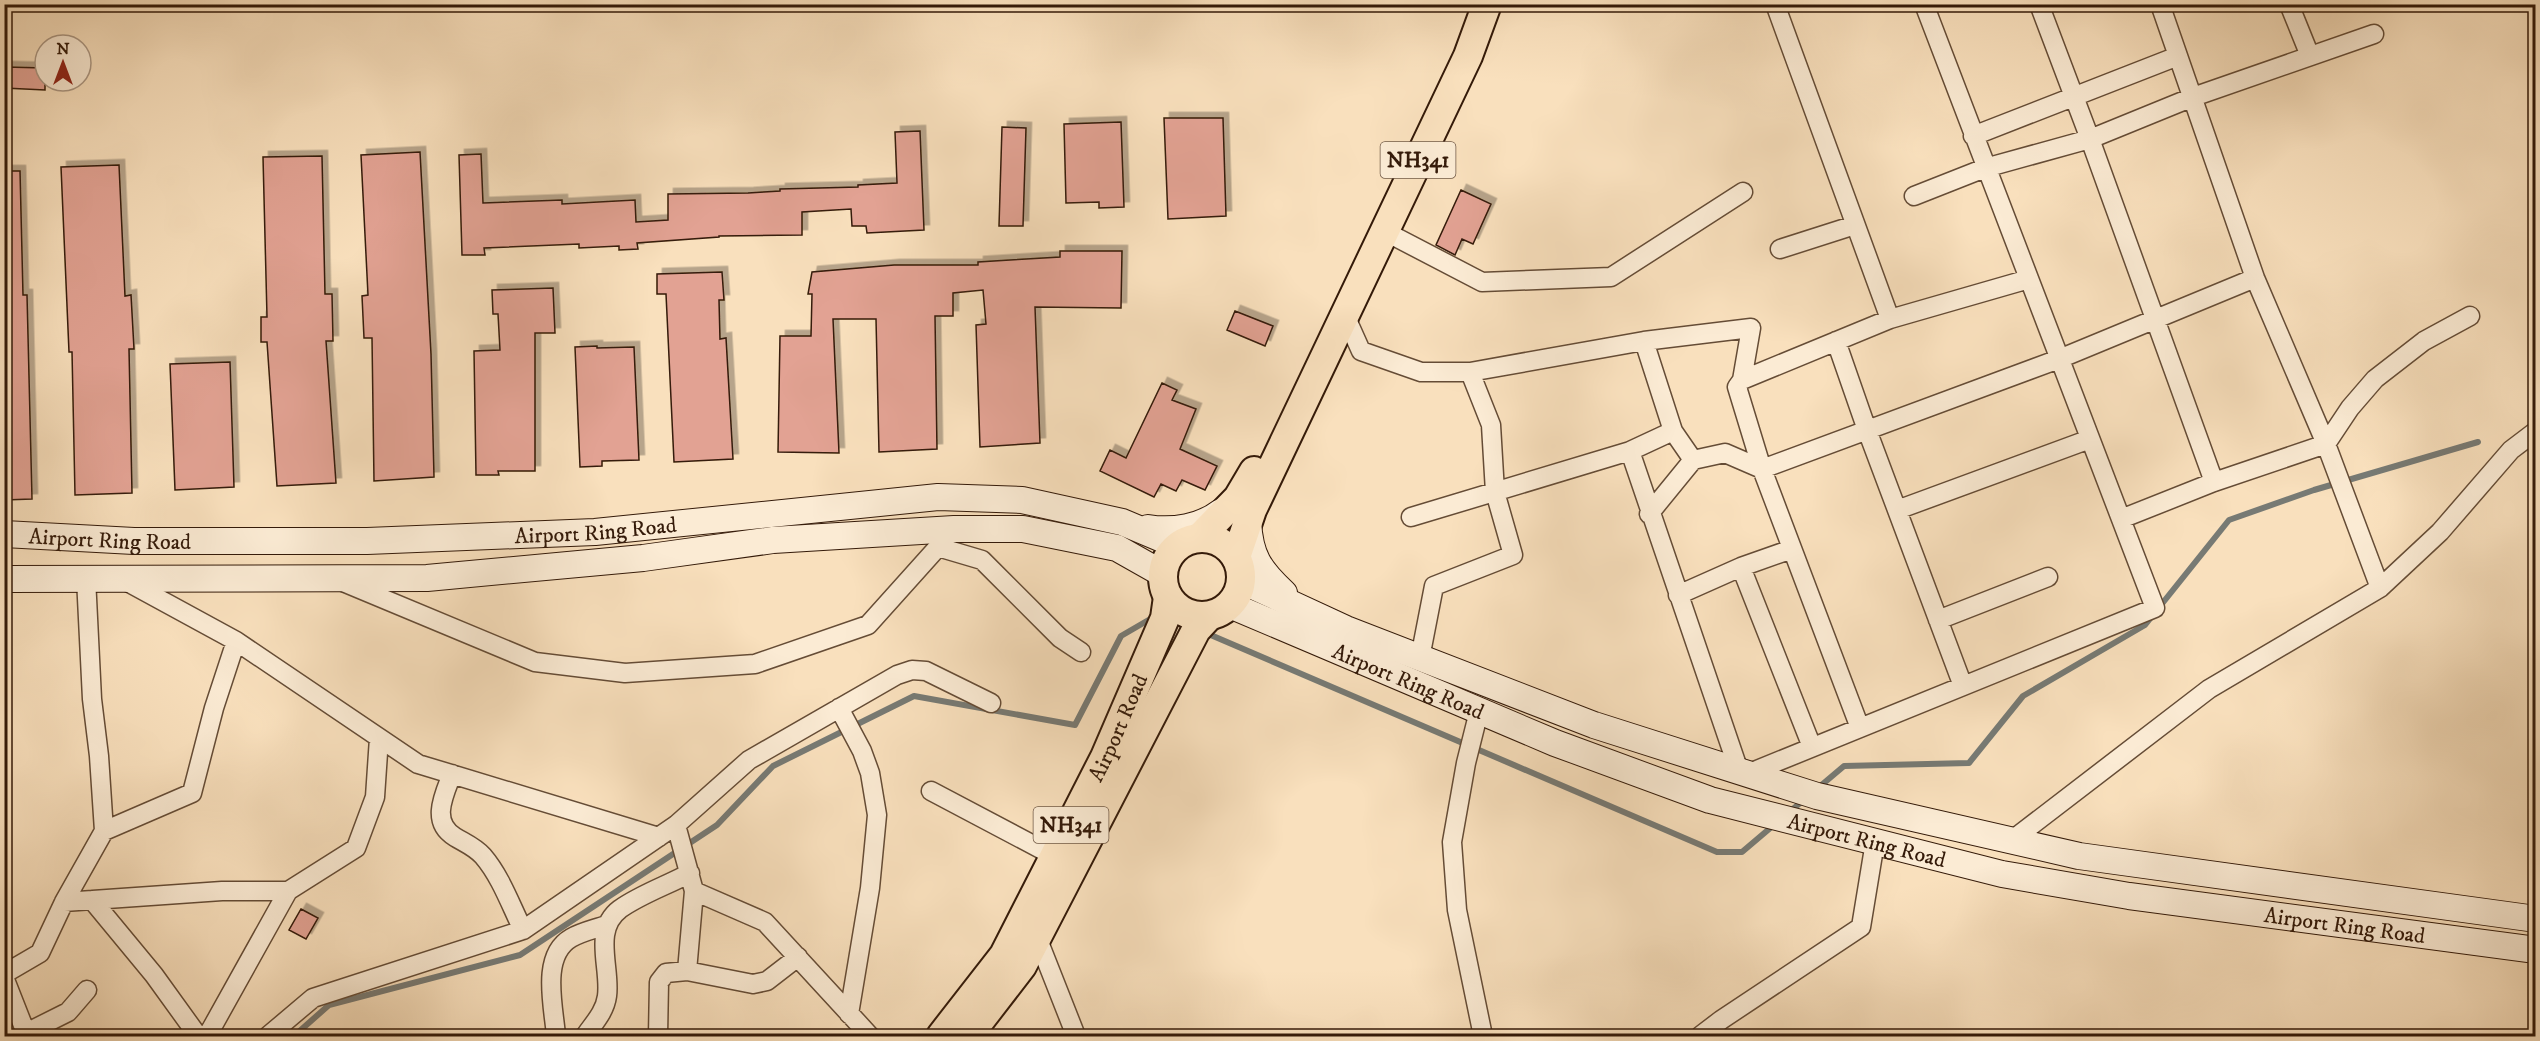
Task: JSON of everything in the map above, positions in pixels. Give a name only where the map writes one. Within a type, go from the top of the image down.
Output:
[{"type":"highway","name":"NH341","points":[[1219,610],[1240,587],[1243,510],[1384,231],[1468,56],[1487,4]]},
{"type":"highway","name":"NH341","points":[[1166,585],[1171,554],[1243,510]]},
{"type":"highway","points":[[1189,542],[1221,542],[1239,567]]},
{"type":"highway","points":[[1166,585],[1176,606],[1186,612],[1197,616],[1219,610]]},
{"type":"highway","name":"Airport Road","points":[[941,1036],[1004,955],[1105,757],[1165,618],[1166,585]]},
{"type":"highway","name":"Airport Road","points":[[968,1036],[1022,966],[1196,630],[1219,610]]},
{"type":"main road","name":"Airport Ring Road","points":[[4,534],[135,541],[378,541],[595,532],[938,497],[1022,500],[1122,522],[1189,542]]},
{"type":"main road","points":[[1122,522],[1152,529],[1181,529],[1243,510],[1249,543],[1259,567],[1287,595],[1314,614]]},
{"type":"main road","name":"Airport Ring Road","points":[[4,579],[427,578],[643,558],[773,540],[954,529],[1023,529],[1117,548],[1166,585]]},
{"type":"main road","name":"Airport Ring Road","points":[[1239,567],[1253,586],[1420,658],[1594,725],[1817,796],[2079,856],[2535,919]]},
{"type":"main road","name":"Airport Ring Road","points":[[1219,610],[1245,609],[1555,743],[1710,800],[1762,814],[2002,874],[2129,896],[2535,950]]},
{"type":"street","points":[[1775,4],[1890,319]]},
{"type":"street","points":[[1630,452],[1649,514],[1743,772],[1860,728],[2155,608],[1924,4]]},
{"type":"street","points":[[2039,4],[2214,482]]},
{"type":"street","points":[[2160,4],[2255,278],[2326,444],[2380,588]]},
{"type":"street","points":[[2289,4],[2310,56]]},
{"type":"street","points":[[1914,196],[1985,168],[2090,139],[2193,97],[2374,34]]},
{"type":"street","points":[[1973,136],[2178,56]]},
{"type":"street","points":[[1384,231],[1482,282],[1611,277],[1743,192]]},
{"type":"street","points":[[1780,249],[1855,225]]},
{"type":"street","points":[[1649,514],[1692,460],[1725,453],[1762,469],[2059,359],[2156,321],[2255,278]]},
{"type":"street","points":[[1742,380],[1890,319],[2029,279]]},
{"type":"street","points":[[1344,313],[1361,351],[1421,372],[1470,372],[1644,341],[1751,328],[1742,380],[1737,387],[1762,469],[1860,728]]},
{"type":"street","points":[[2121,519],[2214,482],[2326,444],[2350,408],[2374,379],[2424,341],[2469,316]]},
{"type":"street","points":[[1644,341],[1672,431],[1692,460]]},
{"type":"street","points":[[1836,341],[1963,686]]},
{"type":"street","points":[[1420,658],[1434,586],[1513,555],[1495,492],[1491,425],[1470,372]]},
{"type":"street","points":[[1411,517],[1630,452],[1672,431]]},
{"type":"street","points":[[2011,841],[2209,689],[2380,588],[2440,532],[2511,450],[2535,431]]},
{"type":"street","points":[[1897,510],[2090,439]]},
{"type":"street","points":[[333,578],[536,662],[625,673],[755,664],[868,625],[938,547],[982,560],[1060,638],[1081,652]]},
{"type":"street","points":[[1678,595],[1741,567],[1792,549]]},
{"type":"street","points":[[1741,567],[1812,747]]},
{"type":"street","points":[[1938,620],[2048,577]]},
{"type":"street","points":[[86,578],[92,699],[99,756],[104,831],[64,902],[40,953],[4,976],[26,1033],[68,1012],[87,990]]},
{"type":"street","points":[[122,579],[236,641],[418,764],[659,837],[765,922],[870,1036]]},
{"type":"street","points":[[104,831],[192,793],[214,708],[236,641]]},
{"type":"street","points":[[556,1036],[551,974],[554,958],[570,939],[606,925],[620,909],[685,857],[749,760],[847,722],[897,675],[912,670],[926,671],[992,703]]},
{"type":"street","points":[[1479,711],[1470,742],[1452,843],[1457,910],[1483,1036]]},
{"type":"street","points":[[847,722],[870,773],[877,815],[870,888],[849,1014]]},
{"type":"street","points":[[204,1036],[210,1031],[288,891],[356,848],[375,797],[379,738]]},
{"type":"street","points":[[452,774],[441,802],[440,813],[445,827],[452,836],[482,855],[495,873],[523,930]]},
{"type":"street","points":[[931,791],[1054,856]]},
{"type":"street","points":[[267,1036],[314,998],[523,930],[659,837]]},
{"type":"street","points":[[1700,1036],[1861,927],[1875,843]]},
{"type":"street","points":[[685,857],[687,971]]},
{"type":"street","points":[[64,902],[222,891],[288,891]]},
{"type":"street","points":[[92,900],[154,975],[198,1036]]},
{"type":"street","points":[[585,1036],[603,1010],[607,996],[604,937],[606,925]]},
{"type":"street","points":[[1037,937],[1076,1036]]},
{"type":"street","points":[[658,1036],[659,982],[661,976],[666,973],[687,971],[753,984],[767,981],[798,957]]},
{"type":"building","points":[[5,67],[33,68],[33,89],[4,88]]},
{"type":"building","points":[[1164,118],[1223,118],[1226,216],[1168,219]]},
{"type":"building","points":[[1121,122],[1124,207],[1099,208],[1099,202],[1066,203],[1064,124]]},
{"type":"building","points":[[1002,127],[1026,128],[1023,226],[999,226]]},
{"type":"building","points":[[920,131],[924,230],[867,233],[866,226],[852,226],[851,209],[802,212],[802,235],[719,236],[637,243],[638,249],[619,250],[619,246],[579,248],[579,244],[484,248],[485,255],[462,255],[459,155],[481,154],[483,203],[562,200],[562,204],[635,200],[636,222],[668,220],[668,194],[748,193],[780,191],[780,189],[858,187],[858,185],[897,183],[895,132]]},
{"type":"building","points":[[420,152],[431,354],[434,477],[374,481],[372,338],[364,338],[362,296],[368,295],[361,155]]},
{"type":"building","points":[[322,156],[325,294],[332,294],[333,341],[326,341],[336,483],[277,486],[267,342],[261,342],[261,317],[267,317],[263,157]]},
{"type":"building","points":[[119,165],[125,296],[131,295],[134,349],[129,349],[132,493],[75,495],[72,352],[69,352],[61,167]]},
{"type":"building","points":[[4,171],[20,171],[23,295],[27,295],[32,499],[4,500]]},
{"type":"building","points":[[1461,190],[1491,204],[1473,244],[1462,239],[1455,255],[1436,245]]},
{"type":"building","points":[[1060,251],[1122,251],[1121,308],[1035,307],[1040,443],[980,447],[976,325],[986,324],[983,290],[953,293],[953,316],[935,316],[937,449],[879,452],[876,319],[833,319],[839,453],[778,452],[780,336],[811,336],[812,294],[808,294],[812,272],[894,265],[978,265],[978,262],[1060,257]]},
{"type":"building","points":[[722,272],[724,300],[719,300],[720,339],[726,338],[733,459],[674,462],[666,294],[657,294],[657,274]]},
{"type":"building","points":[[553,288],[555,333],[535,333],[535,471],[498,471],[499,475],[476,475],[474,351],[500,350],[498,314],[493,314],[492,290]]},
{"type":"building","points":[[1235,311],[1273,326],[1265,346],[1227,330]]},
{"type":"building","points":[[597,346],[597,348],[634,347],[639,460],[602,461],[602,466],[580,467],[575,347]]},
{"type":"building","points":[[230,362],[234,487],[175,490],[170,364]]},
{"type":"building","points":[[1162,383],[1177,390],[1172,400],[1196,409],[1180,449],[1217,466],[1205,490],[1182,480],[1176,491],[1161,484],[1154,497],[1100,471],[1110,450],[1126,458]]},
{"type":"building","points":[[301,909],[318,918],[306,939],[289,930]]},
{"type":"waterway","points":[[1818,788],[1844,766],[1969,763],[2023,696],[2145,625],[2229,520],[2314,490],[2478,442]]},
{"type":"waterway","points":[[294,1036],[329,1005],[520,955],[717,825],[773,766],[914,696],[1075,725],[1121,636],[1152,618]]},
{"type":"waterway","points":[[1206,633],[1717,852],[1742,852],[1775,824]]},
{"type":"waterway","points":[[1788,813],[1805,799]]}]
